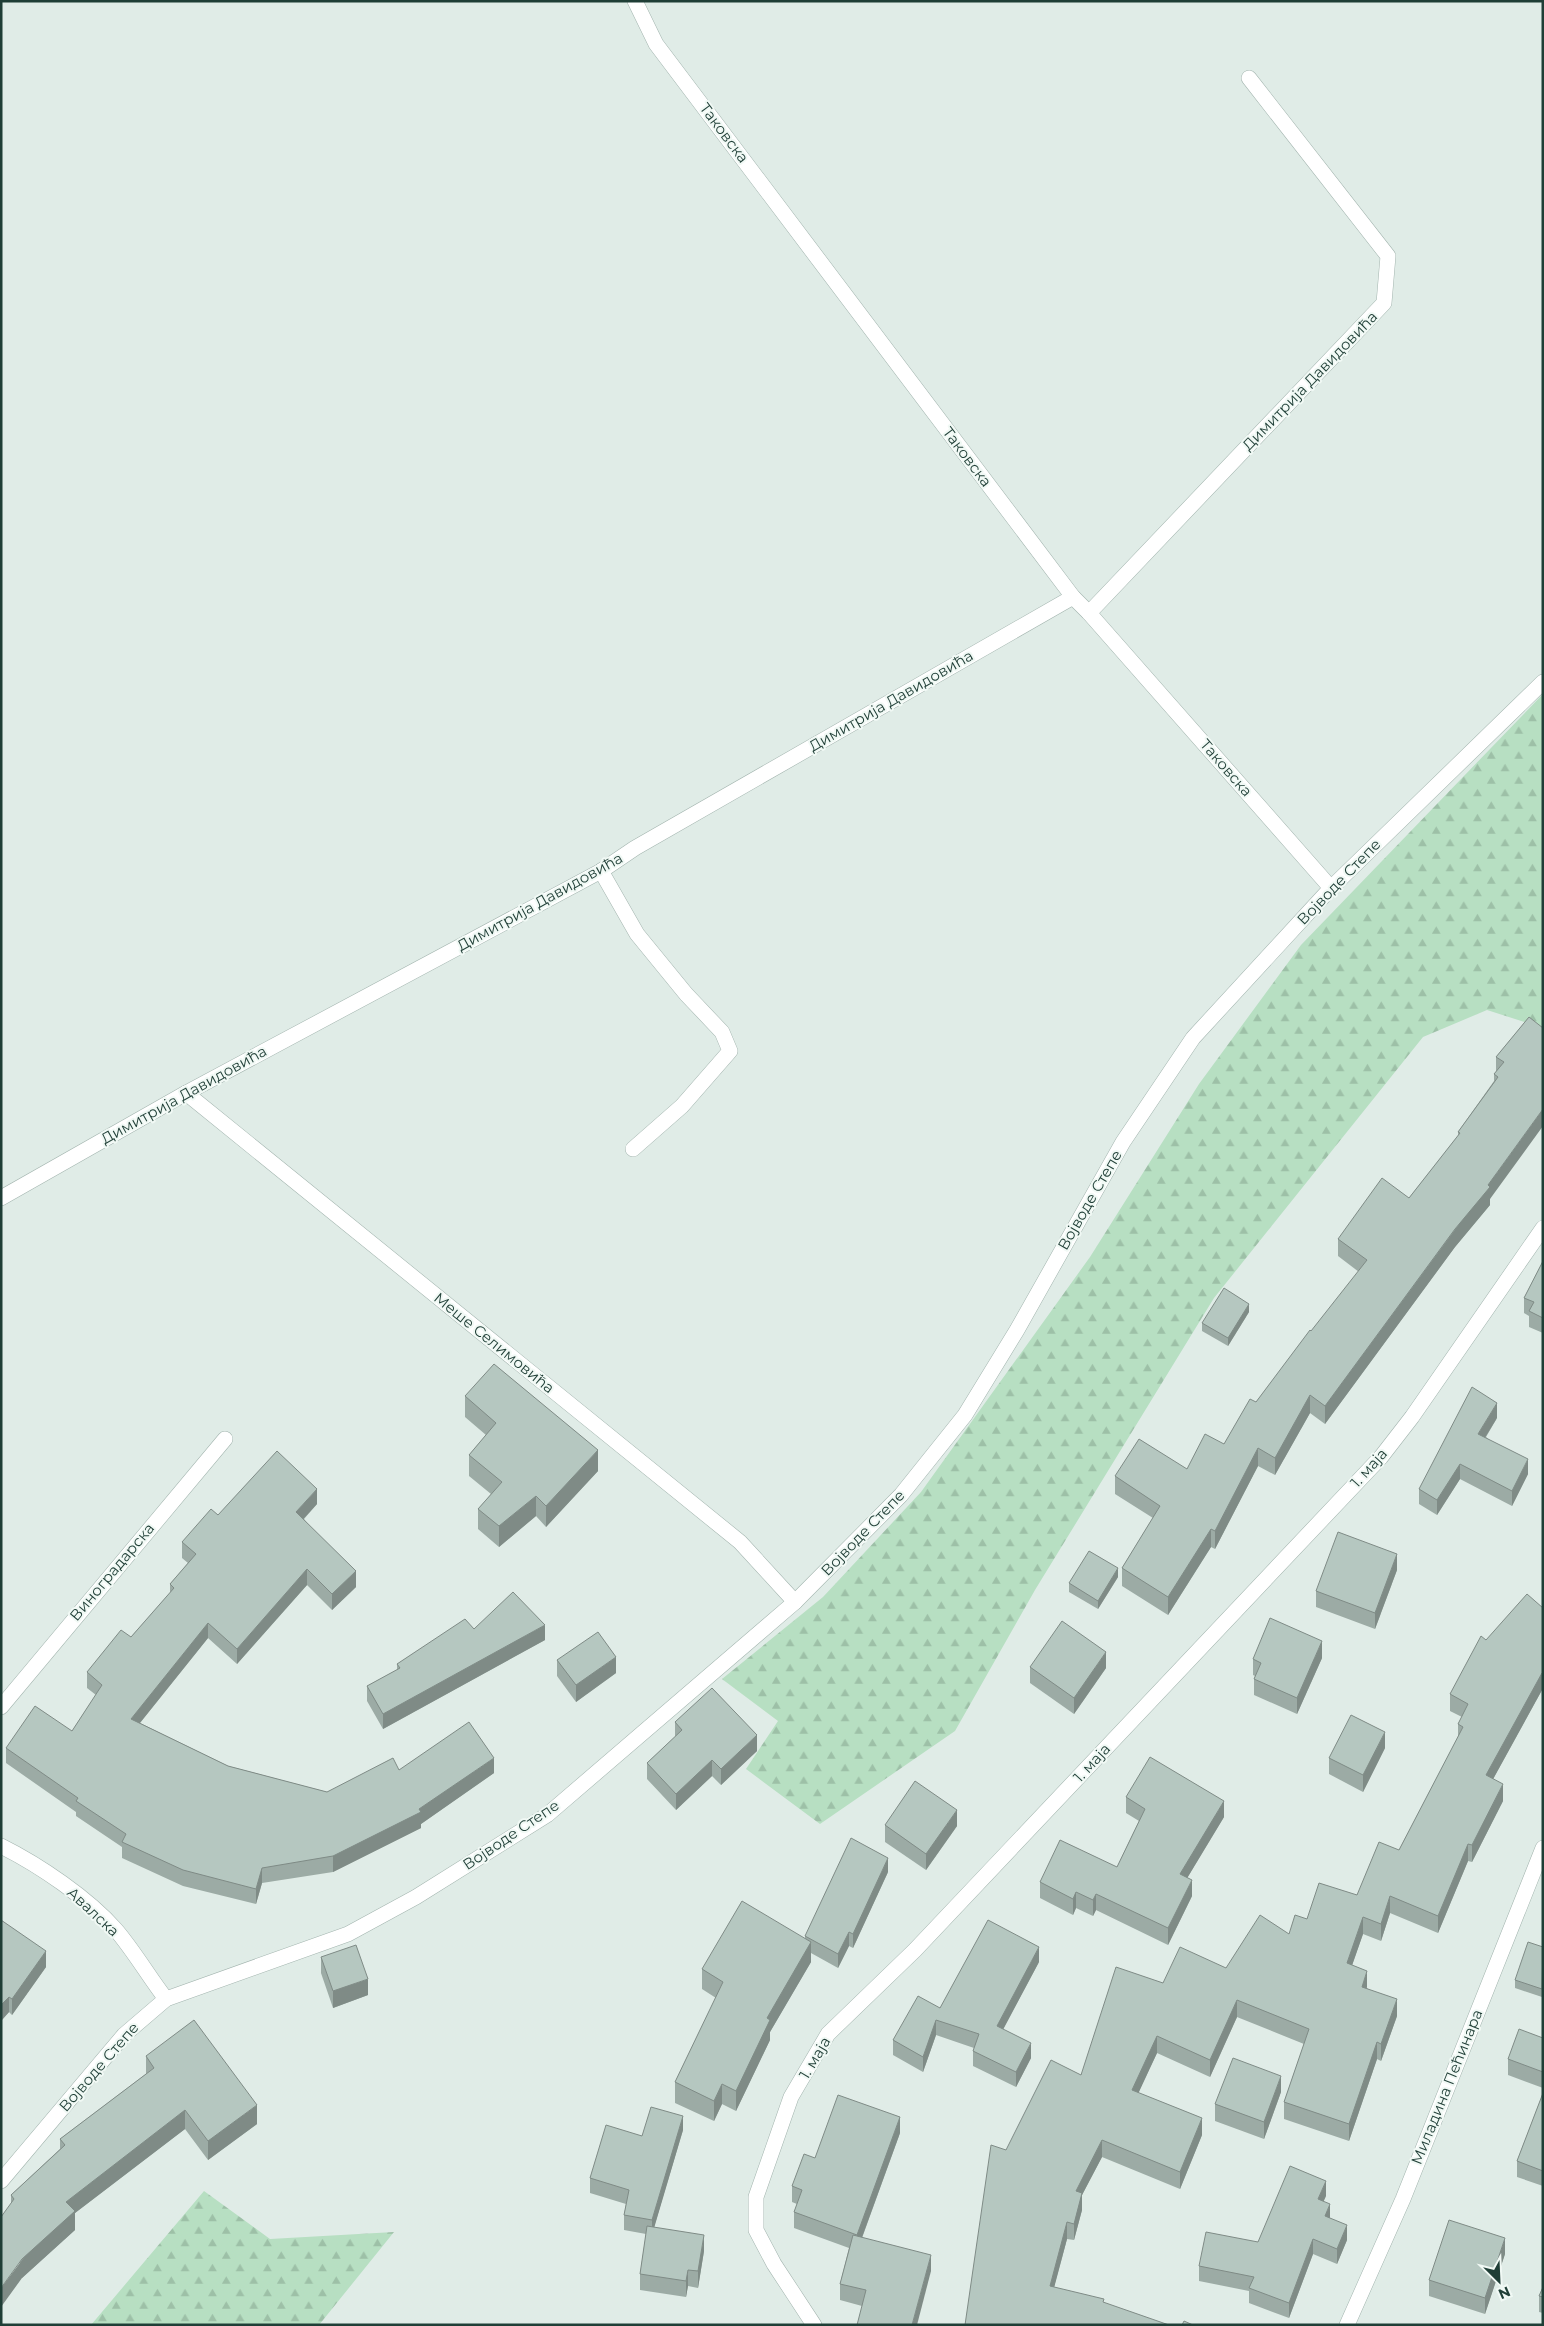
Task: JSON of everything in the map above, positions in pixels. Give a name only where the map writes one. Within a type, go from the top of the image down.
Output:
[{"type":"street","name":"Таковска","points":[[635,1],[656,44],[1073,597],[1089,612],[1331,888]]},
{"type":"street","name":"Димитрија Давидовића","points":[[1089,612],[1384,303],[1388,256],[1248,78]]},
{"type":"street","name":"Димитрија Давидовића","points":[[1,1198],[186,1093],[601,871],[643,843],[1073,597]]},
{"type":"street","name":"Војводе Степе","points":[[1,2181],[124,2035],[166,1999],[348,1934],[416,1897],[547,1815],[795,1602],[901,1495],[965,1415],[1017,1330],[1123,1142],[1193,1038],[1331,888],[1543,682]]},
{"type":"street","points":[[601,871],[637,934],[686,994],[722,1032],[730,1051],[682,1106],[633,1148]]},
{"type":"street","name":"Меше Селимовића","points":[[186,1093],[740,1542],[795,1602]]},
{"type":"street","name":"1. маја","points":[[814,2325],[774,2264],[756,2230],[756,2197],[791,2098],[828,2034],[915,1950],[1381,1457],[1412,1417],[1543,1228]]},
{"type":"street","name":"Виноградарска","points":[[1,1707],[225,1439]]},
{"type":"street","name":"Авалска","points":[[1,1846],[42,1870],[101,1916],[117,1931],[166,1999]]},
{"type":"street","name":"Миладина Пећинара","points":[[1348,2325],[1402,2199],[1543,1848]]},
{"type":"green space","points":[[1543,694],[1543,1028],[1487,1010],[1423,1037],[1214,1298],[1035,1590],[955,1731],[820,1824],[746,1769],[778,1721],[722,1679],[823,1597],[921,1492],[1090,1257],[1199,1084],[1301,945]]},
{"type":"green space","points":[[204,2191],[270,2239],[394,2232],[319,2325],[91,2325]]},
{"type":"building","points":[[1529,1017],[1543,1028],[1543,1109],[1488,1185],[1490,1187],[1455,1229],[1325,1406],[1310,1395],[1275,1458],[1258,1448],[1215,1531],[1211,1529],[1168,1597],[1122,1568],[1160,1506],[1115,1476],[1139,1439],[1187,1469],[1205,1434],[1224,1444],[1250,1399],[1256,1402],[1310,1330],[1367,1260],[1338,1239],[1382,1178],[1409,1198],[1460,1133],[1458,1132],[1498,1077],[1494,1074],[1504,1062],[1496,1057]]},
{"type":"building","points":[[1543,1261],[1543,1318],[1529,1311],[1534,1302],[1524,1298]]},
{"type":"building","points":[[1224,1288],[1249,1304],[1228,1338],[1202,1323]]},
{"type":"building","points":[[494,1364],[598,1450],[546,1506],[536,1496],[499,1526],[478,1509],[502,1482],[469,1455],[496,1423],[465,1396]]},
{"type":"building","points":[[1472,1387],[1497,1403],[1478,1434],[1528,1459],[1512,1491],[1460,1464],[1437,1500],[1419,1489]]},
{"type":"building","points":[[277,1451],[317,1489],[296,1512],[356,1571],[332,1594],[307,1569],[237,1649],[208,1623],[131,1719],[228,1766],[327,1792],[393,1758],[399,1770],[469,1722],[494,1758],[419,1809],[421,1812],[333,1856],[262,1868],[256,1889],[183,1870],[122,1842],[126,1834],[76,1801],[78,1798],[6,1748],[35,1706],[72,1731],[102,1685],[87,1672],[121,1630],[131,1637],[174,1588],[170,1584],[196,1554],[182,1542],[211,1509],[218,1515]]},
{"type":"building","points":[[1338,1532],[1397,1554],[1375,1613],[1316,1591]]},
{"type":"building","points":[[1089,1551],[1118,1568],[1098,1601],[1069,1583]]},
{"type":"building","points":[[513,1592],[545,1625],[383,1714],[367,1686],[400,1668],[397,1664],[465,1619],[474,1629]]},
{"type":"building","points":[[1527,1594],[1543,1608],[1543,1674],[1486,1775],[1503,1784],[1472,1845],[1468,1844],[1438,1916],[1390,1896],[1381,1924],[1363,1917],[1347,1963],[1367,1971],[1362,1987],[1397,1999],[1381,2044],[1377,2042],[1349,2124],[1284,2102],[1309,2029],[1237,2000],[1210,2060],[1157,2036],[1132,2090],[1202,2118],[1180,2172],[1102,2140],[1076,2191],[1082,2193],[1074,2224],[1067,2222],[1050,2286],[1104,2299],[1103,2302],[1169,2325],[965,2325],[991,2145],[1006,2150],[1051,2060],[1081,2075],[1116,1967],[1163,1983],[1180,1947],[1226,1968],[1260,1915],[1289,1934],[1295,1915],[1307,1919],[1319,1883],[1357,1895],[1379,1842],[1399,1850],[1463,1727],[1458,1724],[1468,1704],[1450,1694],[1481,1636],[1486,1640]]},
{"type":"building","points":[[1270,1618],[1322,1641],[1297,1698],[1254,1679],[1261,1663],[1253,1659]]},
{"type":"building","points":[[1062,1621],[1106,1652],[1074,1698],[1030,1667]]},
{"type":"building","points":[[598,1632],[616,1657],[576,1685],[557,1660]]},
{"type":"building","points":[[712,1688],[757,1735],[721,1769],[712,1760],[676,1794],[647,1763],[682,1730],[675,1722]]},
{"type":"building","points":[[1351,1715],[1385,1732],[1363,1775],[1329,1758]]},
{"type":"building","points":[[1150,1757],[1224,1801],[1180,1874],[1192,1880],[1168,1928],[1096,1894],[1093,1900],[1076,1892],[1073,1899],[1040,1882],[1060,1840],[1117,1867],[1145,1809],[1126,1797]]},
{"type":"building","points":[[915,1781],[957,1810],[926,1854],[885,1825]]},
{"type":"building","points":[[851,1838],[888,1858],[853,1934],[849,1932],[838,1954],[805,1936]]},
{"type":"building","points":[[742,1901],[811,1942],[767,2018],[770,2020],[736,2091],[722,2084],[714,2101],[675,2082],[723,1982],[702,1969]]},
{"type":"building","points":[[1,1920],[46,1951],[12,1999],[9,1997],[1,2005]]},
{"type":"building","points":[[988,1920],[1039,1947],[997,2026],[1031,2043],[1016,2072],[973,2051],[979,2034],[936,2020],[923,2057],[893,2040],[918,1996],[940,2008]]},
{"type":"building","points":[[1528,1942],[1543,1947],[1542,1989],[1515,1980]]},
{"type":"building","points":[[356,1945],[368,1979],[333,1991],[321,1957]]},
{"type":"building","points":[[194,2020],[257,2105],[208,2141],[185,2110],[66,2202],[75,2211],[22,2259],[1,2288],[1,2217],[14,2199],[11,2195],[65,2145],[60,2139],[154,2068],[146,2056]]},
{"type":"building","points":[[1519,2029],[1543,2038],[1543,2072],[1508,2059]]},
{"type":"building","points":[[1233,2058],[1281,2076],[1264,2122],[1215,2104]]},
{"type":"building","points":[[1543,2093],[1543,2171],[1517,2161]]},
{"type":"building","points":[[838,2095],[900,2117],[857,2235],[794,2212],[802,2190],[792,2186],[804,2154],[815,2158]]},
{"type":"building","points":[[651,2107],[683,2116],[652,2220],[624,2215],[629,2190],[590,2178],[606,2125],[642,2136]]},
{"type":"building","points":[[1290,2166],[1326,2181],[1318,2199],[1330,2204],[1325,2216],[1347,2225],[1337,2249],[1313,2239],[1289,2303],[1249,2288],[1254,2277],[1199,2266],[1206,2232],[1258,2242]]},
{"type":"building","points":[[1449,2220],[1505,2238],[1485,2298],[1429,2280]]},
{"type":"building","points":[[647,2226],[704,2235],[698,2271],[688,2270],[686,2281],[640,2274]]},
{"type":"building","points":[[853,2235],[931,2255],[912,2325],[857,2325],[866,2290],[840,2284]]},
{"type":"building","points":[[1543,2287],[1543,2297],[1539,2296]]},
{"type":"building","points":[[1184,2321],[1193,2325],[1182,2325]]}]
